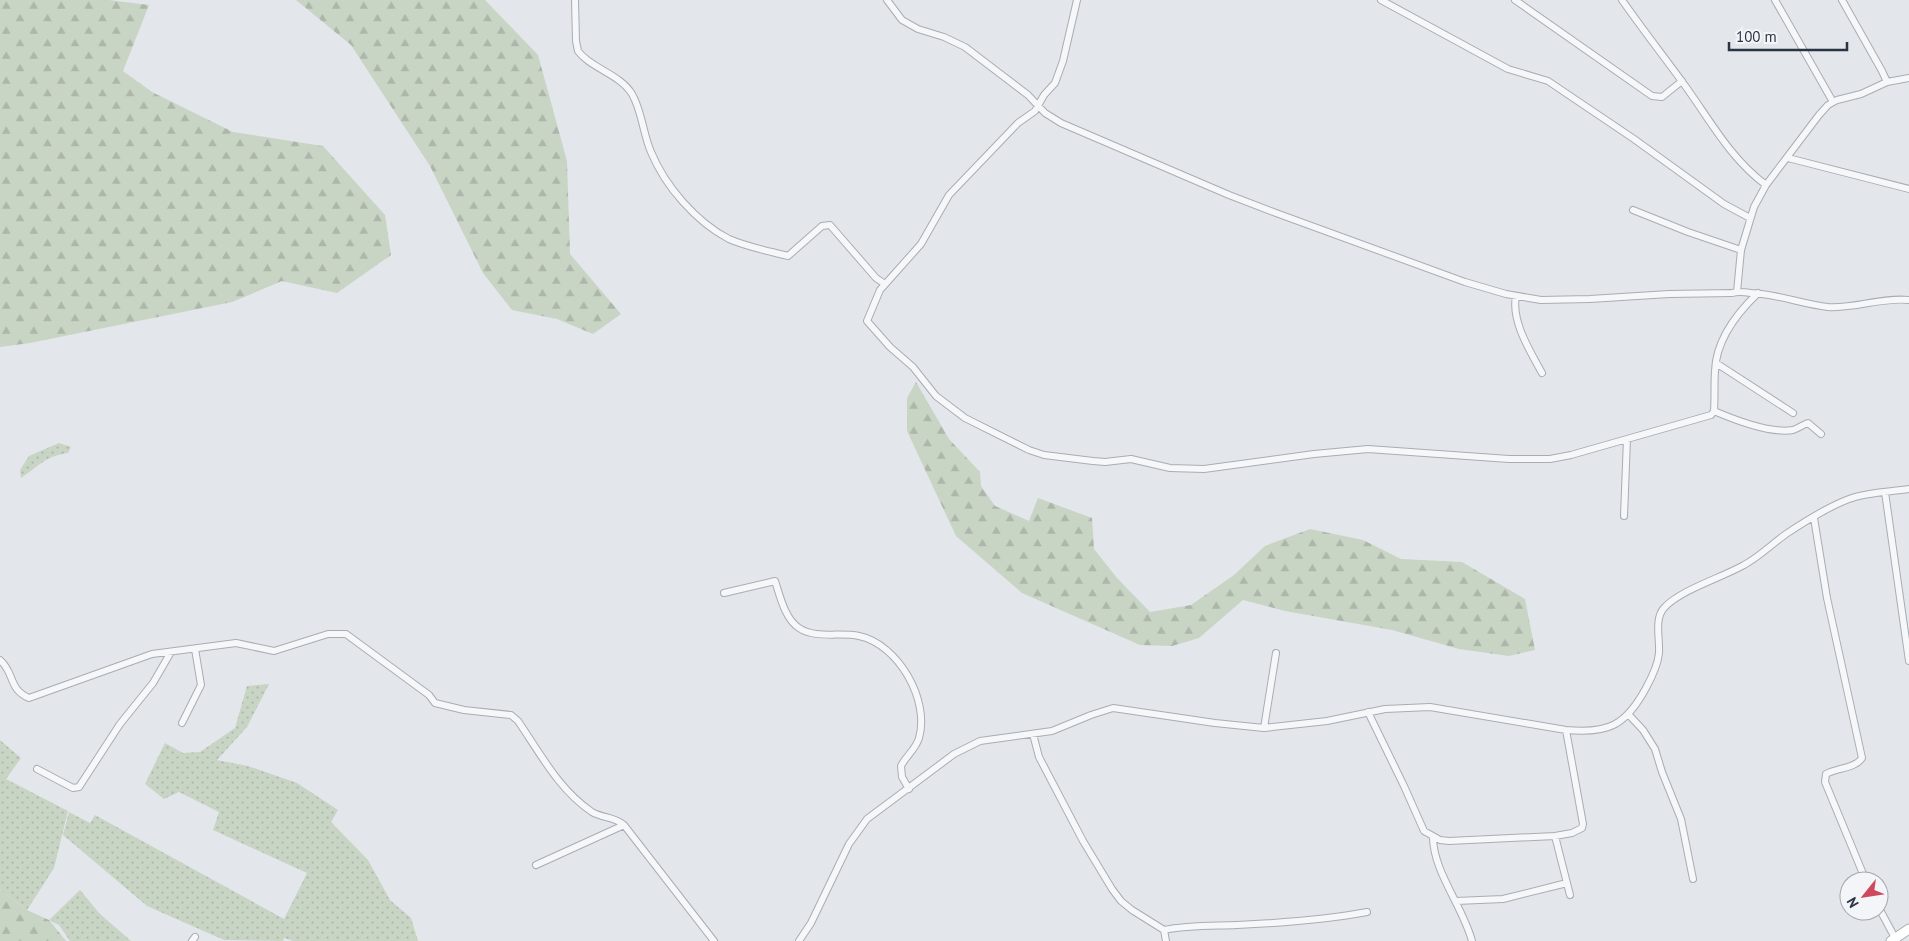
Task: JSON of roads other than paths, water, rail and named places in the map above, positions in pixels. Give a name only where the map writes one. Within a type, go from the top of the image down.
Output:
[{"type":"street","points":[[575,0],[578,51],[629,90],[636,103],[648,144],[658,168],[676,193],[700,219],[730,239],[788,256],[822,226],[830,225],[876,278],[885,284]]},
{"type":"street","points":[[887,0],[898,15],[910,25],[965,47],[1028,95],[1045,113],[1061,123],[1229,196],[1465,282],[1516,296],[1541,300],[1662,294],[1732,294],[1737,292],[1758,293],[1840,307],[1888,300],[1909,300]]},
{"type":"street","points":[[1077,0],[1059,75],[1055,83],[1044,95],[1039,107],[1031,115],[1018,123],[949,195],[921,244],[885,284],[873,304],[868,321],[890,347],[913,368],[928,388],[945,404],[965,418],[1013,444],[1044,454],[1104,462],[1132,459],[1170,468],[1204,469],[1314,454],[1368,449],[1509,459],[1550,459],[1565,456],[1709,416],[1714,410],[1716,363],[1729,326],[1758,293]]},
{"type":"street","points":[[1381,0],[1508,69],[1548,82],[1634,139],[1724,204],[1750,218]]},
{"type":"street","points":[[1515,0],[1652,96],[1662,96],[1682,81]]},
{"type":"street","points":[[1622,0],[1732,153],[1766,185]]},
{"type":"street","points":[[1775,0],[1833,102]]},
{"type":"street","points":[[1842,0],[1887,82]]},
{"type":"street","points":[[1737,292],[1741,250],[1754,206],[1766,185],[1819,115],[1833,102],[1861,94],[1887,82],[1909,78]]},
{"type":"street","points":[[1788,158],[1909,189]]},
{"type":"street","points":[[1633,210],[1688,232],[1741,250]]},
{"type":"street","points":[[1516,296],[1515,309],[1523,334],[1542,373]]},
{"type":"street","points":[[1716,363],[1793,413]]},
{"type":"street","points":[[1714,410],[1743,423],[1765,428],[1795,429],[1808,423],[1821,434]]},
{"type":"street","points":[[1624,516],[1627,439]]},
{"type":"street","points":[[799,941],[811,923],[849,844],[860,829],[876,811],[966,747],[994,738],[1052,730],[1102,710],[1113,708],[1214,723],[1264,728],[1327,721],[1368,712],[1399,708],[1430,707],[1566,730],[1584,731],[1607,727],[1619,723],[1629,715],[1647,686],[1658,660],[1659,622],[1664,608],[1689,591],[1746,564],[1788,533],[1850,498],[1909,489]]},
{"type":"street","points":[[1885,492],[1909,661]]},
{"type":"street","points":[[1814,518],[1827,598],[1862,758],[1856,764],[1826,774],[1825,782],[1862,871]]},
{"type":"street","points":[[724,593],[775,581],[784,607],[790,619],[798,628],[817,634],[857,635],[888,650],[906,672],[912,684],[922,727],[917,745],[901,766],[902,777],[909,789]]},
{"type":"street","points":[[0,660],[7,667],[16,690],[29,698],[152,654],[236,643],[274,651],[328,634],[346,634],[430,695],[435,703],[464,710],[511,716],[518,721],[547,765],[570,793],[594,813],[618,820],[624,825],[714,941]]},
{"type":"street","points":[[182,723],[200,685],[195,648]]},
{"type":"street","points":[[37,769],[73,788],[79,787],[120,724],[153,683],[171,652]]},
{"type":"street","points":[[1264,728],[1276,653]]},
{"type":"street","points":[[1368,712],[1421,826],[1426,833],[1440,840],[1458,841],[1555,836],[1578,831],[1582,828],[1583,824],[1566,730]]},
{"type":"street","points":[[1629,715],[1643,730],[1655,749],[1681,820],[1692,879]]},
{"type":"street","points":[[1033,734],[1039,757],[1083,841],[1112,888],[1121,901],[1132,910],[1164,930],[1186,926],[1263,924],[1367,912]]},
{"type":"street","points":[[536,865],[624,825]]},
{"type":"street","points":[[1555,836],[1570,896]]},
{"type":"street","points":[[1433,837],[1434,853],[1472,941]]},
{"type":"street","points":[[1456,901],[1503,900],[1566,883]]},
{"type":"street","points":[[1885,921],[1893,939],[1909,929]]},
{"type":"street","points":[[1164,930],[1166,941]]}]
